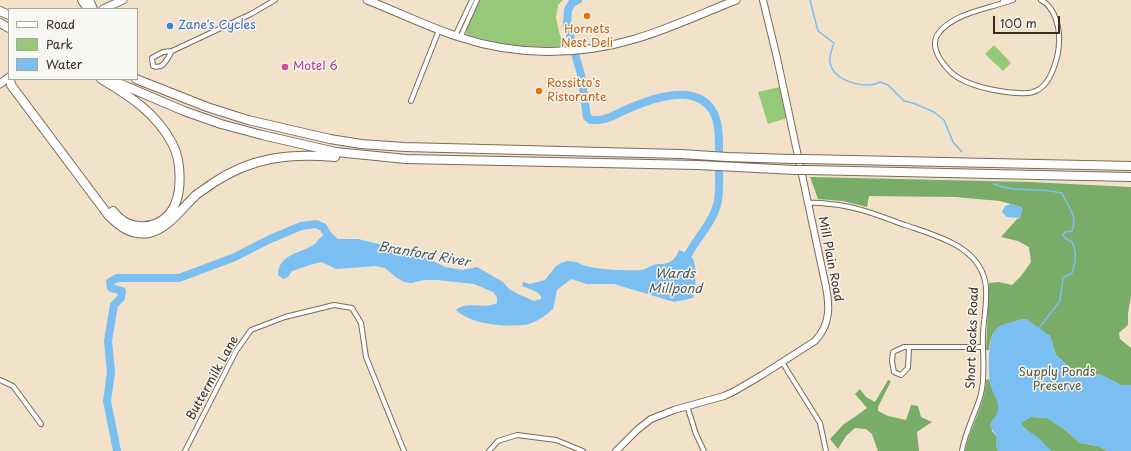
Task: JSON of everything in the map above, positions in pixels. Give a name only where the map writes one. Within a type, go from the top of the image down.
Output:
[{"type":"highway","points":[[11,80],[12,85],[109,216],[120,227],[134,233],[149,233],[162,228],[197,194],[220,178],[264,160],[289,155],[317,155],[364,159],[698,165],[795,170],[1131,177]]},
{"type":"highway","points":[[13,80],[116,215],[130,226],[144,227],[160,223],[170,213],[177,198],[180,179],[179,162],[173,145],[162,127],[147,111],[128,95],[104,80]]},
{"type":"highway","points":[[110,80],[184,111],[262,135],[336,152],[406,159]]},
{"type":"highway","points":[[138,80],[207,107],[248,120],[291,131],[361,144],[405,147],[681,154],[793,159],[1131,166]]},
{"type":"main road","points":[[104,8],[123,0]]},
{"type":"main road","points":[[367,0],[458,37],[507,49],[534,52],[564,52],[619,44],[643,37],[736,0]]},
{"type":"street","points":[[172,51],[162,66],[157,68],[153,66],[152,58],[163,52],[172,51],[251,14],[275,0]]},
{"type":"street","points":[[458,37],[472,0]]},
{"type":"street","points":[[458,37],[477,0]]},
{"type":"street","name":"Mill Plain Road","points":[[616,451],[646,422],[659,415],[733,392],[808,345],[820,335],[826,323],[829,311],[827,293],[763,0]]},
{"type":"street","points":[[1013,0],[1003,1],[962,17],[948,24],[937,34],[936,51],[938,58],[957,77],[972,84],[998,90],[1030,93],[1042,87],[1050,77],[1056,62],[1059,43],[1059,30],[1054,15],[1047,3],[1041,0]]},
{"type":"street","points":[[411,101],[439,30]]},
{"type":"street","name":"Short Rocks Road","points":[[808,203],[836,204],[863,210],[936,236],[968,253],[976,262],[985,282],[986,296],[982,389],[977,406],[966,432],[962,451]]},
{"type":"street","name":"Buttermilk Lane","points":[[185,451],[236,351],[252,330],[285,317],[334,305],[352,308],[361,323],[366,357],[404,451]]},
{"type":"street","points":[[909,347],[908,368],[902,375],[894,372],[892,362],[893,352],[904,347],[909,347],[983,347]]},
{"type":"street","points":[[782,362],[820,423],[826,451]]},
{"type":"street","points":[[0,380],[13,386],[42,424]]},
{"type":"street","points":[[687,406],[696,434],[704,451]]},
{"type":"street","points":[[489,451],[498,441],[517,435],[556,440],[583,451]]},
{"type":"green space","points":[[480,0],[563,0],[558,5],[556,18],[560,36],[568,43],[568,46],[542,47],[516,45],[491,41],[466,34],[467,27]]},
{"type":"green space","points":[[994,45],[1011,63],[1003,71],[985,54]]},
{"type":"green space","points":[[780,87],[787,118],[768,124],[758,92]]},
{"type":"green space","points":[[810,177],[1030,182],[1131,187],[1131,296],[1128,313],[1128,325],[1119,333],[1120,339],[1131,348],[1131,385],[1121,385],[1101,375],[1077,371],[1068,366],[1056,355],[1050,336],[1022,319],[998,328],[992,335],[989,350],[986,350],[989,283],[999,282],[1012,285],[1021,276],[1031,262],[1029,247],[1018,241],[1001,237],[1017,219],[1020,218],[1021,207],[1000,201],[955,197],[869,196],[867,207],[843,201],[818,199]]},
{"type":"green space","points":[[989,379],[999,406],[998,415],[991,423],[992,431],[997,437],[996,445],[998,451],[965,451],[970,433],[981,406],[986,380]]},
{"type":"green space","points":[[888,380],[891,381],[878,407],[878,411],[888,416],[906,420],[911,405],[918,406],[921,417],[932,422],[917,432],[919,451],[878,451],[872,434],[866,429],[855,428],[846,436],[838,449],[830,439],[844,424],[867,408],[855,394],[860,389],[866,397],[875,402]]},
{"type":"green space","points":[[1031,417],[1047,418],[1064,429],[1080,443],[1098,446],[1108,451],[1051,451],[1022,426],[1022,422]]},
{"type":"water","points":[[1011,204],[1021,207],[1020,218],[1007,217],[1002,212],[1005,206]]},
{"type":"water","name":"Wards Millpond","points":[[330,232],[338,239],[358,239],[375,243],[428,258],[445,267],[463,270],[477,267],[503,282],[509,289],[534,301],[541,299],[541,296],[537,292],[522,286],[523,282],[530,284],[545,280],[556,266],[561,263],[567,261],[577,262],[582,265],[598,268],[641,270],[656,264],[670,262],[676,257],[679,250],[688,254],[693,259],[696,273],[695,290],[693,298],[674,302],[614,284],[587,284],[571,279],[557,290],[553,309],[542,318],[529,324],[511,326],[480,322],[463,315],[456,310],[461,307],[471,305],[487,306],[497,303],[497,297],[493,292],[474,284],[437,280],[424,280],[411,283],[404,282],[385,268],[376,266],[336,269],[322,262],[292,271],[288,277],[283,279],[278,275],[279,268],[286,258],[310,247]]},
{"type":"water","points":[[1022,319],[1027,319],[1050,336],[1056,355],[1068,366],[1077,371],[1101,375],[1121,385],[1131,385],[1131,451],[1108,451],[1098,446],[1080,443],[1064,429],[1047,418],[1031,417],[1022,422],[1022,426],[1038,437],[1051,451],[998,451],[996,445],[997,437],[990,426],[997,413],[998,407],[990,381],[989,357],[991,340],[998,327]]},
{"type":"waterway","name":"Branford River","points":[[578,0],[572,3],[568,10],[567,24],[581,75],[587,117],[591,120],[605,119],[653,99],[674,95],[694,96],[708,105],[715,116],[718,130],[719,152]]},
{"type":"waterway","points":[[810,0],[818,31],[834,43],[830,55],[832,69],[843,79],[850,82],[866,85],[880,82],[888,85],[904,101],[913,103],[934,112],[944,120],[953,142],[962,152]]},
{"type":"waterway","name":"Branford River","points":[[684,263],[687,255],[714,213],[719,197],[719,171]]},
{"type":"waterway","points":[[994,184],[1012,189],[1044,190],[1062,193],[1072,211],[1074,220],[1072,231],[1065,232],[1063,235],[1072,242],[1075,250],[1075,261],[1072,273],[1063,278],[1060,301],[1039,328]]},
{"type":"waterway","name":"Branford River","points":[[117,451],[107,401],[111,372],[108,341],[114,305],[121,298],[122,291],[111,288],[110,282],[117,278],[179,278],[235,257],[268,240],[301,226],[316,224],[323,227],[332,242]]},
{"type":"place","name":"Hornets Nest Deli","points":[[587,16]]},
{"type":"place","name":"Zane's Cycles","points":[[170,26]]},
{"type":"place","name":"Motel 6","points":[[285,67]]},
{"type":"place","name":"Rossitto's Ristorante","points":[[539,91]]},
{"type":"park label","name":"Supply Ponds Preserve","points":[[1057,380]]}]
